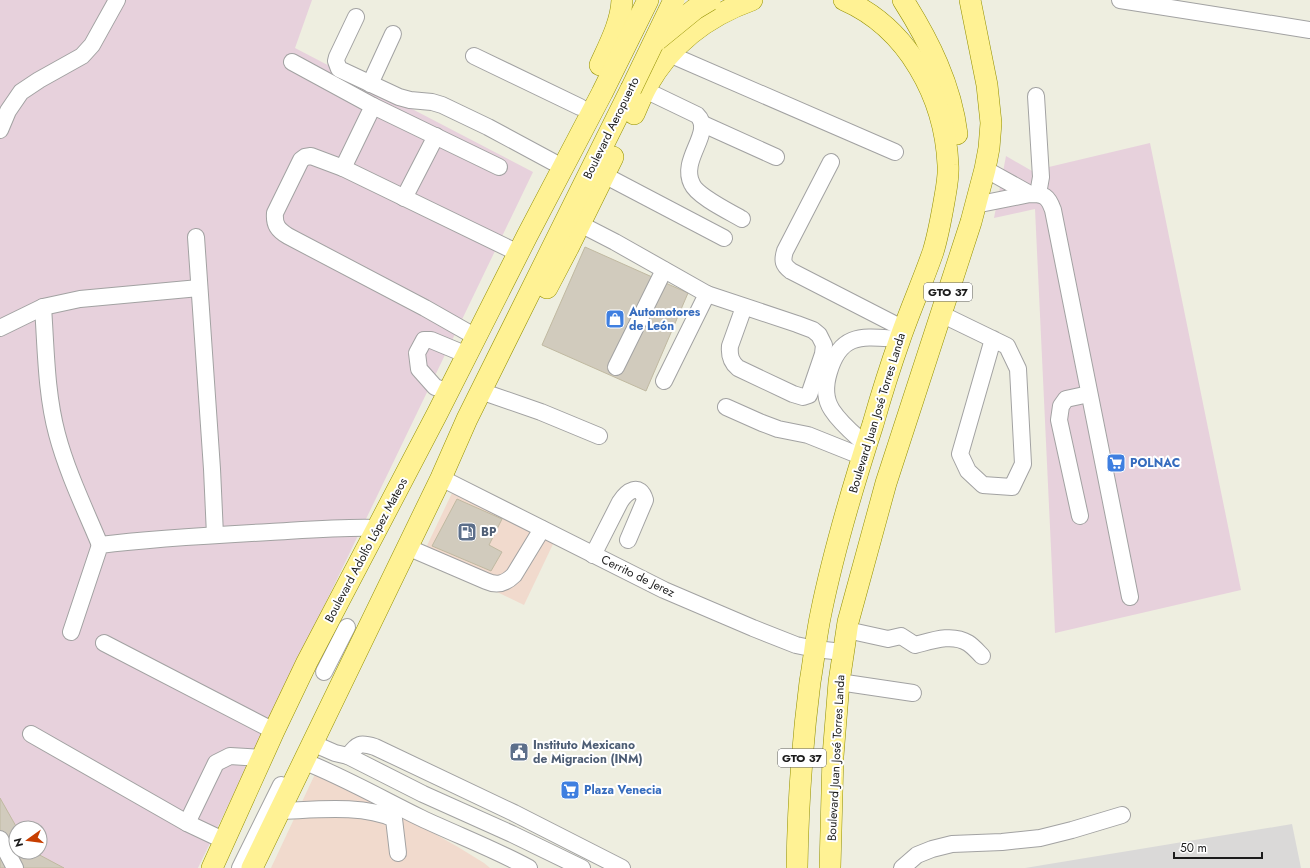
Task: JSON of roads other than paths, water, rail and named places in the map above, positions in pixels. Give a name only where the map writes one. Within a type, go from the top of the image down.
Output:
[{"type":"main road","name":"Boulevard Aeropuerto","points":[[537,248],[602,93],[648,0]]},
{"type":"main road","points":[[646,88],[656,57],[671,26],[673,7],[669,0]]},
{"type":"main road","name":"Boulevard Aeropuerto","points":[[537,248],[661,49],[674,0]]},
{"type":"main road","points":[[467,419],[481,406],[489,394],[580,224],[646,88],[661,49],[696,9],[710,0]]},
{"type":"main road","points":[[661,49],[685,38],[703,24],[752,0]]},
{"type":"main road","name":"Boulevard Juan José Torres Landa","points":[[797,868],[802,760],[815,649],[832,563],[864,451],[902,334],[933,250],[939,228],[948,168],[947,148],[942,121],[934,98],[921,72],[906,48],[886,26],[860,7],[844,0]]},
{"type":"main road","points":[[903,0],[941,71],[950,97],[955,118],[957,135],[956,170],[952,191],[939,228]]},
{"type":"main road","points":[[958,0],[969,43],[987,85]]},
{"type":"main road","name":"Boulevard Juan José Torres Landa","points":[[830,868],[833,756],[839,682],[847,630],[857,586],[886,482],[975,205],[989,148],[990,123],[987,85],[970,0]]},
{"type":"main road","points":[[438,414],[444,390],[465,342],[613,37],[624,2]]},
{"type":"main road","name":"Boulevard Adolfo López Mateos","points":[[212,868],[307,662],[376,528],[438,414],[537,248]]},
{"type":"main road","points":[[252,868],[441,478],[467,419],[537,248]]},
{"type":"street","points":[[0,130],[8,111],[21,92],[82,56],[92,45],[117,0]]},
{"type":"street","points":[[240,868],[415,511],[537,248],[656,0]]},
{"type":"street","points":[[537,248],[669,0]]},
{"type":"street","points":[[1120,0],[1310,30]]},
{"type":"street","points":[[356,17],[336,61],[339,69],[399,97],[442,105],[488,127],[553,162]]},
{"type":"street","points":[[370,84],[393,34]]},
{"type":"street","points":[[661,49],[895,152]]},
{"type":"street","points":[[474,56],[580,106]]},
{"type":"street","points":[[292,62],[373,106],[499,167]]},
{"type":"street","points":[[646,88],[697,115],[701,119],[703,124],[702,133],[689,163],[689,176],[692,185],[698,192],[742,219]]},
{"type":"street","points":[[1034,194],[1041,177],[1036,96]]},
{"type":"street","points":[[343,168],[373,106]]},
{"type":"street","points":[[703,124],[776,157]]},
{"type":"street","points":[[404,198],[436,136]]},
{"type":"street","points":[[465,342],[425,308],[288,236],[280,230],[274,220],[275,213],[301,160],[305,157],[311,156],[343,168],[510,249]]},
{"type":"street","points":[[831,162],[785,251],[783,263],[790,271],[902,334]]},
{"type":"street","points":[[985,169],[1034,194],[1045,196],[1050,201],[1130,597]]},
{"type":"street","points":[[604,175],[724,238]]},
{"type":"street","points":[[975,205],[1034,194]]},
{"type":"street","points":[[580,224],[707,294],[813,330],[819,335],[824,345],[823,354],[809,395],[803,397],[792,394],[738,368],[733,364],[729,353],[730,346],[744,307]]},
{"type":"street","points":[[196,237],[215,535]]},
{"type":"street","points":[[616,367],[664,270]]},
{"type":"street","points":[[0,328],[43,307],[80,299],[199,288]]},
{"type":"street","points":[[664,381],[707,294]]},
{"type":"street","points":[[43,307],[49,387],[57,434],[65,458],[100,545],[71,632]]},
{"type":"street","points":[[941,314],[993,339],[1007,346],[1018,369],[1023,464],[1012,487],[983,485],[968,471],[960,454],[993,339]]},
{"type":"street","points":[[864,451],[841,422],[827,399],[826,384],[832,361],[839,349],[860,338],[902,334]]},
{"type":"street","points":[[444,390],[435,387],[419,369],[416,353],[424,340],[465,342]]},
{"type":"street","points":[[489,394],[541,412],[599,436]]},
{"type":"street","points":[[1080,516],[1059,420],[1061,406],[1066,399],[1090,394]]},
{"type":"street","points":[[726,407],[778,429],[808,435],[864,451]]},
{"type":"street","name":"Cerrito de Jerez","points":[[441,478],[664,590],[796,645],[843,652]]},
{"type":"street","points":[[593,555],[624,495],[630,490],[634,490],[640,493],[645,500],[628,540]]},
{"type":"street","points":[[100,545],[215,535],[376,528]]},
{"type":"street","points":[[407,547],[492,584],[501,584],[508,581],[514,575],[542,529]]},
{"type":"street","points":[[324,672],[347,627]]},
{"type":"street","points":[[847,630],[888,639],[901,636],[915,645],[943,639],[960,639],[970,644],[982,656]]},
{"type":"street","points":[[104,643],[274,731]]},
{"type":"street","points":[[839,682],[913,693]]},
{"type":"street","points":[[30,734],[187,823],[225,841]]},
{"type":"street","points":[[348,756],[356,746],[361,744],[375,747],[521,816],[622,868]]},
{"type":"street","points":[[308,752],[335,753],[348,756],[423,794],[512,834],[582,868]]},
{"type":"street","points":[[308,752],[327,770],[396,813]]},
{"type":"street","points":[[187,823],[216,763],[230,756],[262,758]]},
{"type":"street","points":[[413,814],[423,794]]},
{"type":"street","points":[[279,811],[363,811],[386,815],[396,813],[413,814],[501,852],[529,868]]},
{"type":"street","points":[[396,813],[398,853]]},
{"type":"street","points":[[902,868],[917,855],[932,849],[952,844],[1002,842],[1040,838],[1122,815]]},
{"type":"street","points":[[501,852],[521,816]]},
{"type":"street","points":[[0,839],[15,868]]},
{"type":"place","name":"Automotores de León","points":[[615,319]]},
{"type":"place","name":"POLNAC","points":[[1116,463]]},
{"type":"place","name":"BP","points":[[467,532]]},
{"type":"place","name":"Instituto Mexicano de Migracion (INM)","points":[[519,752]]},
{"type":"place","name":"Plaza Venecia","points":[[570,790]]}]
